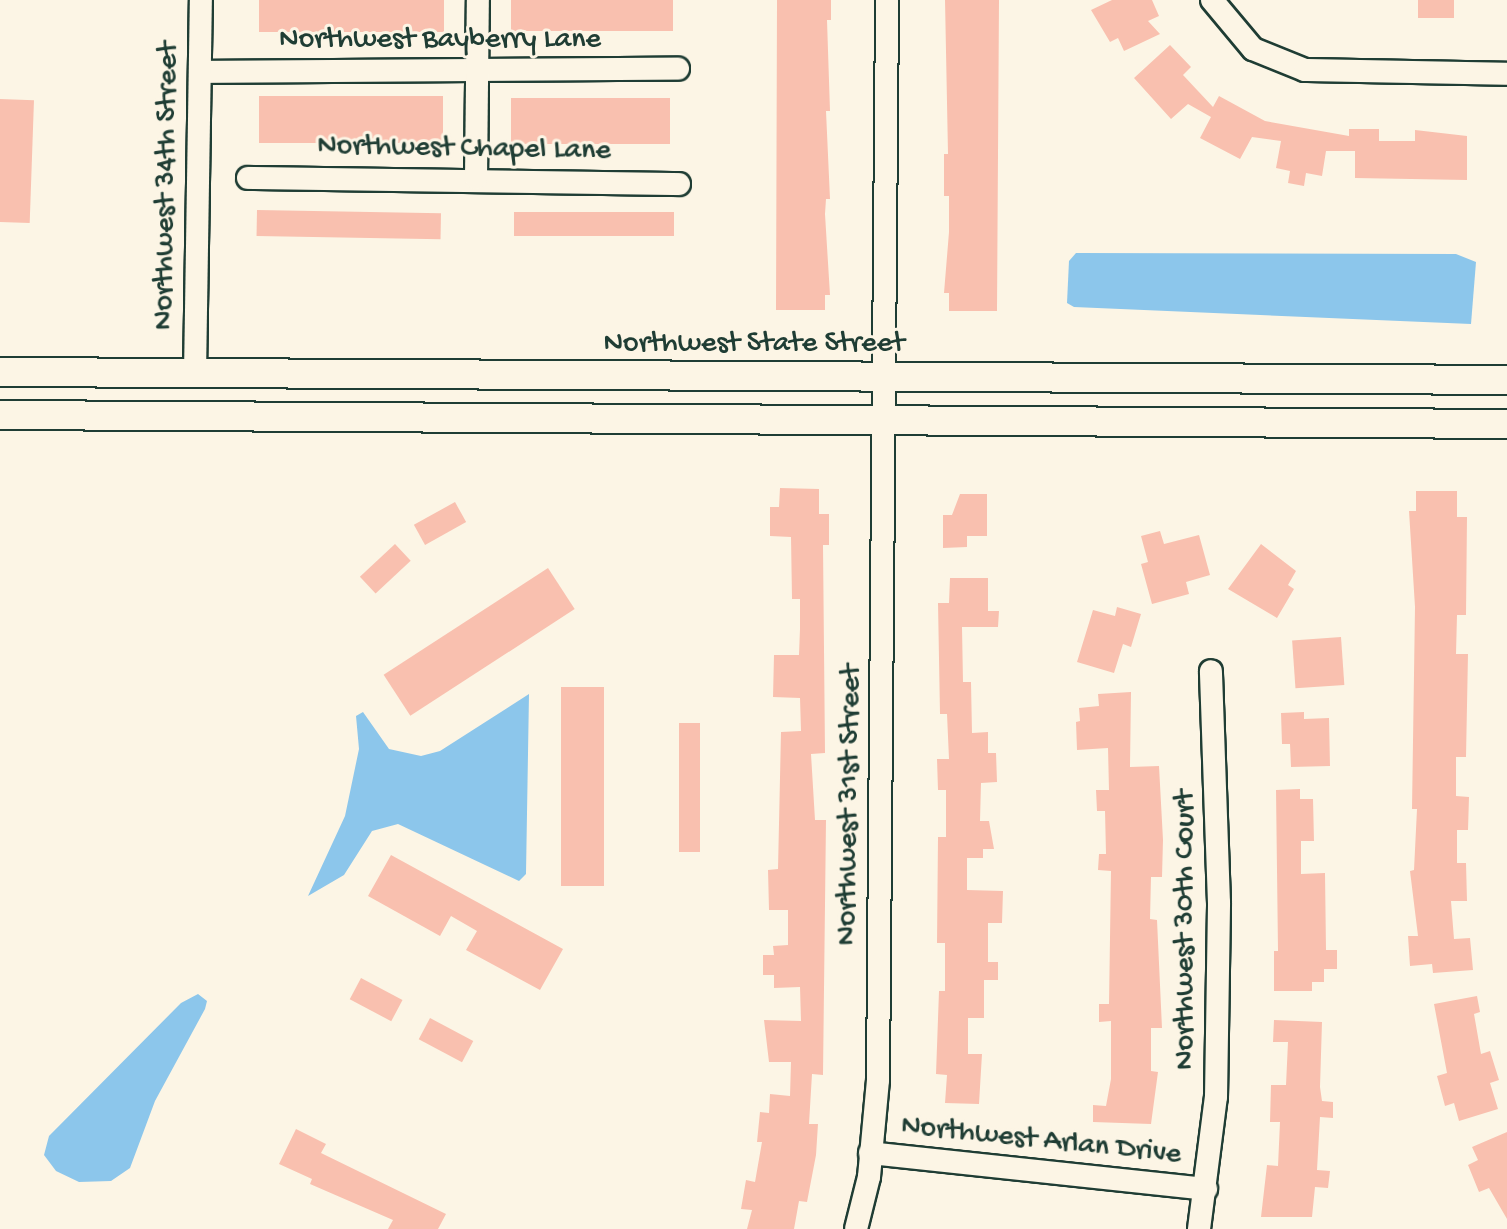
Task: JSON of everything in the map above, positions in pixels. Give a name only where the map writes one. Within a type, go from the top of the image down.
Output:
[{"type":"main road","name":"Northwest State Street","points":[[0,372],[887,380],[1507,380]]},
{"type":"main road","points":[[0,415],[1507,424]]},
{"type":"street","name":"Northwest 34th Street","points":[[195,374],[201,0]]},
{"type":"street","points":[[476,178],[478,0]]},
{"type":"street","name":"Northwest 31st Street","points":[[856,1229],[870,1153],[878,1080],[887,380],[887,0]]},
{"type":"street","points":[[1212,0],[1253,49],[1305,70],[1507,74]]},
{"type":"street","name":"Northwest Bayberry Lane","points":[[201,72],[678,69]]},
{"type":"street","name":"Northwest Chapel Lane","points":[[248,178],[476,178],[679,184]]},
{"type":"street","name":"Northwest 30th Court","points":[[1199,1229],[1216,1097],[1219,903],[1211,671]]},
{"type":"street","name":"Northwest Arlan Drive","points":[[870,1153],[1206,1189]]},
{"type":"water","points":[[1076,253],[1456,254],[1476,262],[1471,324],[1074,307],[1067,303],[1069,261]]},
{"type":"water","points":[[529,694],[526,874],[519,881],[398,824],[372,831],[344,875],[308,896],[345,816],[359,749],[356,716],[363,712],[389,749],[421,756],[440,751]]},
{"type":"water","points":[[198,994],[207,1001],[205,1009],[155,1101],[130,1168],[111,1181],[79,1182],[56,1171],[44,1155],[49,1136],[181,1003]]},
{"type":"building","points":[[259,0],[444,0],[444,32],[259,32]]},
{"type":"building","points":[[511,0],[673,0],[673,31],[511,31]]},
{"type":"building","points":[[777,0],[831,0],[831,20],[827,20],[830,111],[826,111],[830,199],[826,199],[825,214],[830,295],[825,295],[825,310],[776,310]]},
{"type":"building","points":[[945,0],[999,0],[997,311],[949,311],[949,293],[944,293],[949,232],[949,196],[944,196],[944,154],[948,154]]},
{"type":"building","points":[[1112,0],[1152,0],[1159,16],[1148,21],[1160,34],[1124,51],[1118,38],[1110,42],[1091,10]]},
{"type":"building","points":[[1418,0],[1454,0],[1454,18],[1418,18]]},
{"type":"building","points":[[1170,45],[1191,67],[1183,75],[1213,107],[1219,96],[1265,121],[1349,136],[1349,129],[1379,129],[1379,141],[1415,141],[1415,130],[1467,136],[1467,180],[1355,178],[1355,151],[1326,151],[1322,176],[1306,173],[1304,186],[1288,183],[1290,171],[1276,168],[1281,141],[1252,137],[1240,159],[1200,138],[1211,117],[1188,104],[1171,119],[1134,78]]},
{"type":"building","points":[[259,96],[443,96],[443,143],[259,143]]},
{"type":"building","points":[[511,98],[670,98],[670,144],[511,144]]},
{"type":"building","points":[[0,99],[34,100],[30,223],[0,222]]},
{"type":"building","points":[[257,210],[441,213],[441,239],[257,236]]},
{"type":"building","points":[[514,212],[674,212],[674,236],[514,236]]},
{"type":"building","points":[[780,488],[819,489],[819,514],[829,514],[829,545],[823,545],[825,753],[811,754],[815,820],[826,820],[823,1075],[812,1074],[809,1124],[818,1124],[816,1155],[807,1202],[799,1201],[794,1229],[747,1229],[752,1210],[741,1209],[746,1180],[755,1182],[762,1142],[757,1142],[760,1112],[769,1113],[770,1094],[790,1096],[791,1062],[769,1062],[764,1020],[801,1021],[800,987],[774,988],[774,975],[763,975],[763,955],[774,955],[773,946],[788,945],[788,910],[769,910],[768,870],[778,869],[781,732],[801,731],[800,698],[773,697],[774,655],[799,655],[800,629],[800,599],[792,599],[791,537],[770,536],[770,507],[779,507]]},
{"type":"building","points":[[1416,491],[1457,491],[1457,517],[1467,517],[1466,615],[1457,615],[1456,654],[1468,654],[1466,757],[1456,757],[1456,796],[1469,797],[1468,830],[1457,830],[1457,863],[1466,863],[1467,901],[1451,901],[1454,939],[1470,938],[1473,970],[1433,973],[1432,964],[1410,966],[1408,936],[1418,936],[1410,871],[1414,870],[1417,809],[1412,809],[1415,607],[1409,511],[1416,511]]},
{"type":"building","points":[[960,494],[987,494],[987,536],[967,536],[967,547],[943,548],[943,515],[952,515]]},
{"type":"building","points":[[455,502],[466,522],[425,545],[414,525]]},
{"type":"building","points":[[1160,531],[1164,544],[1199,535],[1210,575],[1186,582],[1189,594],[1152,604],[1141,564],[1148,562],[1141,536]]},
{"type":"building","points":[[395,544],[411,561],[376,594],[360,577]]},
{"type":"building","points":[[1261,544],[1296,571],[1288,585],[1294,589],[1277,618],[1228,589]]},
{"type":"building","points":[[548,568],[575,609],[410,716],[384,675]]},
{"type":"building","points":[[950,578],[988,578],[988,611],[999,611],[998,627],[962,627],[963,682],[971,682],[972,733],[988,732],[988,753],[996,753],[997,782],[981,783],[980,821],[989,821],[994,849],[983,849],[983,858],[967,858],[967,890],[1003,891],[1002,923],[988,923],[988,962],[998,962],[998,980],[984,980],[984,1018],[968,1018],[968,1054],[982,1054],[979,1104],[945,1103],[947,1075],[936,1074],[939,991],[945,991],[945,943],[937,943],[938,837],[946,837],[946,790],[938,790],[937,759],[949,759],[947,714],[940,714],[938,603],[949,603]]},
{"type":"building","points":[[1117,607],[1141,614],[1131,647],[1123,644],[1114,673],[1077,662],[1093,610],[1115,616]]},
{"type":"building","points":[[1341,637],[1344,685],[1295,688],[1292,640]]},
{"type":"building","points":[[561,687],[604,687],[604,886],[561,886]]},
{"type":"building","points":[[1131,692],[1130,767],[1159,766],[1163,840],[1162,877],[1151,877],[1150,919],[1157,920],[1162,1028],[1151,1028],[1151,1071],[1158,1072],[1151,1124],[1093,1122],[1093,1105],[1106,1106],[1111,1079],[1111,1021],[1099,1022],[1099,1004],[1109,1004],[1111,871],[1098,870],[1099,854],[1106,854],[1105,811],[1097,811],[1096,790],[1109,790],[1108,748],[1077,750],[1076,722],[1080,721],[1079,708],[1099,706],[1098,694]]},
{"type":"building","points":[[1304,712],[1304,719],[1329,718],[1330,766],[1291,767],[1290,744],[1282,744],[1281,713]]},
{"type":"building","points":[[679,723],[700,723],[700,852],[679,852]]},
{"type":"building","points":[[1300,789],[1300,799],[1313,799],[1314,841],[1301,841],[1301,874],[1325,873],[1326,950],[1337,950],[1337,969],[1324,969],[1324,982],[1312,982],[1312,991],[1274,991],[1274,951],[1278,951],[1276,790]]},
{"type":"building","points":[[391,855],[563,949],[540,990],[466,950],[477,931],[451,916],[440,936],[368,896]]},
{"type":"building","points":[[361,978],[402,1000],[391,1021],[350,999]]},
{"type":"building","points":[[1477,996],[1480,1012],[1474,1014],[1481,1054],[1490,1051],[1499,1080],[1490,1083],[1498,1109],[1459,1121],[1454,1103],[1445,1106],[1437,1076],[1447,1073],[1434,1004]]},
{"type":"building","points":[[430,1018],[473,1041],[462,1062],[419,1039]]},
{"type":"building","points":[[1274,1020],[1322,1022],[1320,1087],[1322,1101],[1333,1102],[1333,1118],[1320,1117],[1317,1170],[1330,1171],[1328,1188],[1315,1187],[1312,1217],[1261,1217],[1267,1165],[1278,1166],[1280,1122],[1270,1122],[1271,1085],[1286,1085],[1288,1042],[1273,1042]]},
{"type":"building","points":[[296,1129],[326,1144],[321,1153],[446,1214],[438,1229],[388,1229],[393,1220],[310,1184],[312,1179],[279,1164]]},
{"type":"building","points":[[1507,1132],[1507,1219],[1489,1188],[1479,1192],[1468,1165],[1478,1160],[1472,1147]]}]
